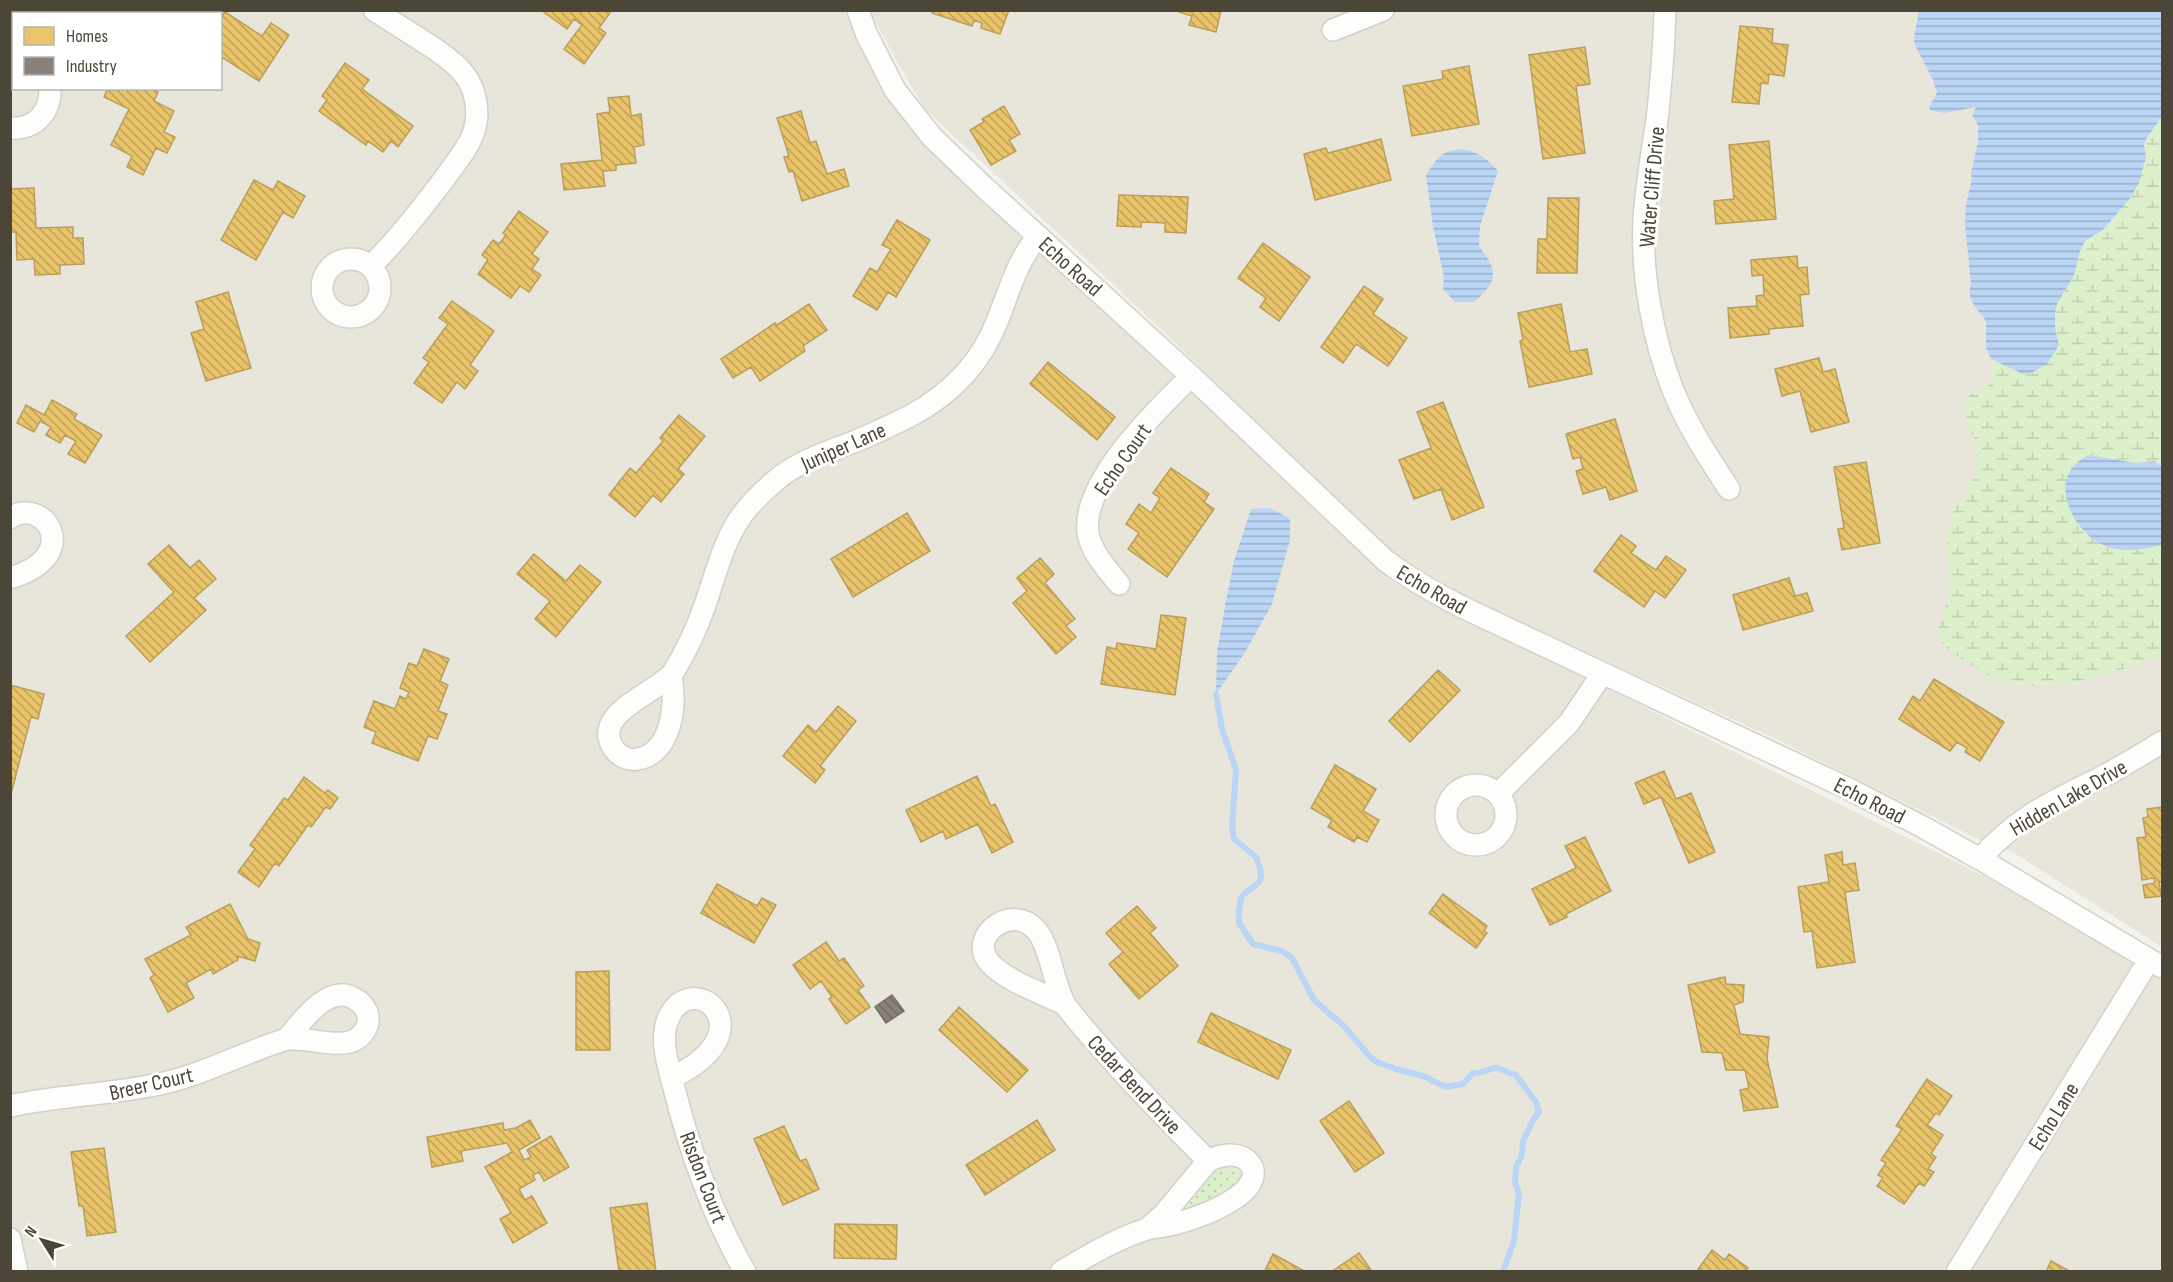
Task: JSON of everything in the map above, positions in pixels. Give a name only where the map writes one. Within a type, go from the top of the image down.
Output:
[{"type":"street","points":[[371,266],[400,237],[465,150],[474,133],[476,123],[475,101],[468,80],[455,64],[374,10]]},
{"type":"street","name":"Echo Road","points":[[858,10],[882,66],[905,105],[932,137],[1191,376],[1386,561],[1402,573],[1462,607],[1849,789],[1980,859],[2156,964]]},
{"type":"street","points":[[1333,30],[1383,10]]},
{"type":"street","name":"Water Cliff Drive","points":[[1665,10],[1661,83],[1644,222],[1649,300],[1672,389],[1693,431],[1729,489]]},
{"type":"street","points":[[10,128],[29,126],[39,119],[47,110],[51,98],[50,90]]},
{"type":"street","name":"Juniper Lane","points":[[671,675],[693,636],[727,543],[737,522],[748,507],[777,480],[800,464],[910,416],[934,402],[954,385],[979,358],[988,343],[1018,265],[1038,236]]},
{"type":"street","name":"Echo Court","points":[[1119,584],[1093,547],[1088,534],[1088,518],[1092,501],[1131,439],[1191,376]]},
{"type":"street","points":[[10,518],[26,512],[38,516],[53,533],[48,555],[40,565],[24,574],[10,578]]},
{"type":"street","points":[[1497,794],[1569,723],[1602,674]]},
{"type":"street","name":"Hidden Lake Drive","points":[[1980,859],[2015,824],[2042,807],[2122,767],[2163,742]]},
{"type":"street","name":"Echo Lane","points":[[1957,1272],[2156,964]]},
{"type":"street","name":"Cedar Bend Drive","points":[[1065,1004],[1144,1096],[1208,1161]]},
{"type":"street","name":"Breer Court","points":[[10,1106],[131,1090],[187,1078],[287,1039]]},
{"type":"street","name":"Risdon Court","points":[[671,1078],[695,1162],[711,1202],[745,1272]]},
{"type":"street","points":[[1061,1272],[1096,1252],[1147,1229],[1174,1225],[1234,1199],[1251,1185],[1254,1177],[1252,1168],[1241,1156],[1227,1154],[1208,1161],[1164,1214],[1147,1229]]},
{"type":"street","points":[[10,1239],[17,1272]]},
{"type":"shaded area","points":[[10,11],[851,11],[887,87],[1148,349],[1332,527],[1396,584],[1986,877],[2121,956],[2162,976],[2162,1271],[11,1271]]},
{"type":"shaded area","points":[[870,11],[2162,11],[2162,947],[2011,851],[1984,842],[1782,742],[1405,569],[1161,329],[926,110]]},
{"type":"green space","points":[[2162,116],[2162,465],[2151,461],[2129,463],[2089,455],[2078,523],[2099,543],[2147,549],[2162,545],[2162,656],[2101,676],[2059,685],[2037,686],[1995,679],[1951,652],[1939,636],[1949,592],[1947,532],[1954,510],[1973,479],[1978,462],[1977,445],[1966,420],[1964,407],[1970,395],[1985,389],[1990,384],[1994,361],[2016,372],[2028,374],[2034,373],[2045,364],[2059,338],[2055,328],[2057,304],[2074,275],[2080,251],[2085,241],[2103,230],[2131,197],[2139,183],[2146,157],[2144,145],[2146,139]]},
{"type":"green space","points":[[1226,1167],[1237,1172],[1240,1180],[1236,1185],[1211,1200],[1190,1208],[1186,1206],[1186,1202],[1206,1179]]},
{"type":"water","points":[[1919,11],[2162,11],[2162,116],[2146,139],[2144,145],[2146,157],[2139,183],[2131,197],[2103,230],[2085,241],[2074,275],[2057,304],[2055,328],[2059,345],[2047,364],[2031,373],[2023,374],[1991,359],[1986,347],[1986,321],[1971,299],[1965,224],[1966,204],[1978,142],[1978,125],[1972,115],[1976,107],[1944,113],[1930,110],[1929,107],[1937,93],[1915,45],[1914,37]]},
{"type":"water","points":[[1461,149],[1482,156],[1498,171],[1480,226],[1479,246],[1490,263],[1493,276],[1488,288],[1474,302],[1455,302],[1443,289],[1444,277],[1433,226],[1426,175],[1440,156]]},
{"type":"water","points":[[2089,455],[2135,463],[2155,461],[2162,465],[2162,545],[2139,549],[2115,549],[2099,543],[2078,524],[2071,512],[2066,486],[2068,474],[2076,463]]},
{"type":"water","points":[[1269,508],[1290,518],[1290,540],[1272,604],[1244,654],[1216,694],[1217,652],[1234,561],[1251,509]]},
{"type":"building: Homes","points":[[541,10],[612,10],[599,28],[606,33],[584,64],[564,49],[582,25],[574,19],[567,29]]},
{"type":"building: Homes","points":[[933,10],[1009,10],[1000,34],[981,28],[982,23],[974,20],[972,26],[932,13]]},
{"type":"building: Homes","points":[[1179,10],[1221,10],[1216,32],[1189,25],[1192,16],[1179,12]]},
{"type":"building: Homes","points":[[225,12],[262,36],[271,23],[289,35],[259,81],[222,57],[222,16]]},
{"type":"building: Homes","points":[[1740,26],[1773,29],[1772,43],[1788,45],[1784,76],[1769,74],[1768,84],[1761,83],[1759,104],[1732,102]]},
{"type":"building: Homes","points":[[1585,47],[1590,84],[1576,86],[1585,153],[1543,159],[1529,55]]},
{"type":"building: Homes","points":[[345,63],[369,80],[362,89],[413,126],[398,147],[391,141],[383,152],[368,141],[366,145],[319,111],[327,100],[322,96]]},
{"type":"building: Homes","points":[[1469,66],[1479,124],[1412,136],[1403,86],[1443,79],[1442,71]]},
{"type":"building: Homes","points":[[107,90],[154,90],[158,92],[154,101],[174,111],[164,132],[175,137],[167,153],[156,148],[143,175],[127,167],[132,156],[111,145],[129,109],[104,97]]},
{"type":"building: Homes","points":[[629,96],[631,116],[641,114],[644,145],[634,147],[636,163],[616,165],[616,170],[603,171],[605,186],[564,190],[561,164],[602,160],[597,114],[610,112],[608,98]]},
{"type":"building: Homes","points":[[1004,106],[1020,134],[1009,140],[1016,151],[991,165],[970,130],[984,122],[982,119]]},
{"type":"building: Homes","points":[[801,111],[810,143],[816,141],[827,174],[844,169],[849,186],[802,201],[793,171],[789,172],[784,157],[789,156],[777,118]]},
{"type":"building: Homes","points":[[1381,139],[1391,180],[1315,200],[1304,154],[1326,148],[1328,153]]},
{"type":"building: Homes","points":[[1769,141],[1776,219],[1716,224],[1714,201],[1734,199],[1729,145]]},
{"type":"building: Homes","points":[[254,180],[273,190],[278,181],[305,196],[293,218],[283,212],[256,260],[221,240]]},
{"type":"building: Homes","points":[[34,188],[36,228],[73,227],[73,238],[83,238],[84,264],[60,265],[60,274],[35,275],[34,259],[17,260],[16,232],[10,232],[10,189]]},
{"type":"building: Homes","points":[[1119,195],[1188,197],[1186,233],[1165,232],[1165,223],[1141,222],[1141,227],[1117,226]]},
{"type":"building: Homes","points":[[1548,198],[1579,198],[1577,273],[1537,273],[1538,239],[1547,239]]},
{"type":"building: Homes","points":[[519,211],[548,232],[532,254],[539,259],[532,269],[541,275],[529,292],[520,286],[511,298],[478,274],[488,260],[482,255],[493,240],[499,244],[506,235],[503,233]]},
{"type":"building: Homes","points":[[897,220],[930,240],[896,297],[888,292],[877,310],[853,296],[870,268],[877,272],[891,249],[882,245]]},
{"type":"building: Homes","points":[[1263,243],[1310,277],[1279,321],[1260,307],[1266,298],[1238,278]]},
{"type":"building: Homes","points":[[1797,256],[1798,268],[1807,267],[1809,294],[1800,295],[1803,326],[1769,329],[1769,334],[1730,338],[1728,308],[1757,306],[1756,296],[1764,295],[1763,275],[1752,276],[1751,260]]},
{"type":"building: Homes","points":[[1364,286],[1383,299],[1373,314],[1407,338],[1388,366],[1356,344],[1343,363],[1321,347]]},
{"type":"building: Homes","points":[[228,292],[251,368],[206,381],[191,333],[204,329],[196,302]]},
{"type":"building: Homes","points":[[452,301],[494,331],[470,365],[478,371],[465,389],[457,382],[442,403],[414,383],[429,362],[423,358],[448,324],[439,318]]},
{"type":"building: Homes","points":[[809,304],[827,330],[803,346],[805,351],[760,381],[751,367],[733,378],[721,359],[775,323],[777,325]]},
{"type":"building: Homes","points":[[1561,304],[1570,352],[1587,349],[1592,374],[1529,387],[1520,341],[1523,340],[1518,313]]},
{"type":"building: Homes","points":[[1819,358],[1823,372],[1835,369],[1849,422],[1811,432],[1800,391],[1782,396],[1775,369]]},
{"type":"building: Homes","points":[[1048,362],[1115,417],[1097,440],[1030,384]]},
{"type":"building: Homes","points":[[52,400],[77,414],[74,419],[102,435],[85,463],[68,454],[76,441],[65,435],[60,443],[46,435],[51,427],[40,421],[34,432],[17,423],[26,405],[44,415]]},
{"type":"building: Homes","points":[[1443,402],[1484,507],[1452,520],[1441,489],[1414,499],[1399,460],[1431,448],[1417,412]]},
{"type":"building: Homes","points":[[679,415],[705,436],[678,469],[684,474],[661,502],[653,495],[635,517],[609,495],[630,468],[636,473],[663,441],[660,438]]},
{"type":"building: Homes","points":[[1615,419],[1637,491],[1610,500],[1606,487],[1583,494],[1576,471],[1583,469],[1580,457],[1573,459],[1566,434]]},
{"type":"building: Homes","points":[[1866,462],[1880,543],[1842,550],[1838,529],[1844,528],[1834,467]]},
{"type":"building: Homes","points":[[1171,468],[1209,494],[1204,502],[1214,509],[1167,577],[1128,549],[1139,533],[1126,524],[1139,504],[1151,513],[1160,498],[1153,493]]},
{"type":"building: Homes","points":[[907,513],[930,551],[853,597],[831,559]]},
{"type":"building: Homes","points":[[1621,535],[1636,546],[1631,553],[1656,570],[1666,556],[1686,570],[1665,598],[1655,591],[1644,607],[1594,571]]},
{"type":"building: Homes","points":[[169,545],[190,568],[199,560],[216,579],[194,598],[206,610],[150,662],[126,636],[174,592],[148,564]]},
{"type":"building: Homes","points":[[534,554],[566,581],[580,565],[601,582],[556,637],[535,619],[550,601],[517,574]]},
{"type":"building: Homes","points":[[1040,558],[1054,574],[1045,583],[1075,619],[1066,626],[1076,637],[1056,654],[1013,603],[1027,591],[1017,578]]},
{"type":"building: Homes","points":[[1789,578],[1795,596],[1807,593],[1813,611],[1743,630],[1733,595]]},
{"type":"building: Homes","points":[[1161,615],[1186,618],[1175,695],[1101,684],[1107,647],[1116,649],[1117,643],[1156,649]]},
{"type":"building: Homes","points":[[424,649],[449,659],[440,681],[448,685],[438,711],[447,714],[437,739],[428,736],[418,761],[372,743],[376,732],[364,727],[374,701],[395,709],[400,696],[406,699],[409,692],[400,688],[409,663],[417,666]]},
{"type":"building: Homes","points":[[1438,670],[1460,690],[1410,742],[1389,721]]},
{"type":"building: Homes","points":[[1934,679],[2004,722],[1980,761],[1965,752],[1967,748],[1957,742],[1950,751],[1899,719],[1913,696],[1920,701]]},
{"type":"building: Homes","points":[[10,685],[44,694],[38,719],[31,717],[11,794]]},
{"type":"building: Homes","points":[[838,706],[856,721],[820,766],[825,770],[815,783],[783,756],[808,725],[816,732]]},
{"type":"building: Homes","points":[[1335,765],[1376,789],[1363,811],[1379,820],[1367,842],[1357,837],[1354,842],[1328,827],[1332,820],[1311,808]]},
{"type":"building: Homes","points":[[1664,771],[1676,799],[1691,793],[1715,852],[1689,863],[1661,797],[1644,804],[1635,783]]},
{"type":"building: Homes","points":[[977,776],[991,806],[995,804],[1013,842],[992,853],[978,824],[946,839],[943,831],[921,842],[906,810]]},
{"type":"building: Homes","points":[[304,777],[325,793],[328,790],[338,798],[330,809],[326,807],[311,827],[308,825],[279,866],[275,863],[259,887],[238,872],[255,849],[250,845],[284,798],[288,800]]},
{"type":"building: Homes","points":[[2162,807],[2162,882],[2159,882],[2161,896],[2145,898],[2143,885],[2155,883],[2154,878],[2142,880],[2137,838],[2146,837],[2143,818],[2148,817],[2147,809]]},
{"type":"building: Homes","points":[[1585,837],[1611,891],[1566,914],[1567,917],[1550,925],[1532,889],[1576,868],[1565,846]]},
{"type":"building: Homes","points":[[1842,852],[1843,865],[1855,863],[1859,890],[1845,892],[1855,962],[1817,968],[1812,931],[1804,932],[1798,887],[1829,882],[1825,855]]},
{"type":"building: Homes","points":[[717,884],[757,906],[762,898],[776,905],[754,943],[701,913]]},
{"type":"building: Homes","points":[[1443,894],[1487,926],[1484,931],[1487,933],[1476,948],[1429,913]]},
{"type":"building: Homes","points":[[230,904],[248,939],[260,943],[255,961],[237,956],[238,960],[213,974],[211,969],[186,983],[194,998],[168,1012],[150,978],[154,975],[145,959],[191,935],[186,927]]},
{"type":"building: Homes","points":[[1137,906],[1156,928],[1150,933],[1178,966],[1139,999],[1109,964],[1123,952],[1106,933]]},
{"type":"building: Homes","points":[[826,942],[839,961],[844,958],[864,986],[858,990],[870,1007],[846,1024],[829,999],[832,997],[821,981],[810,989],[793,965]]},
{"type":"building: Homes","points":[[609,971],[610,1050],[576,1050],[576,972]]},
{"type":"building: Homes","points":[[1725,977],[1726,984],[1744,985],[1743,1002],[1734,1005],[1740,1034],[1769,1037],[1767,1059],[1778,1107],[1744,1111],[1740,1090],[1749,1088],[1745,1070],[1726,1070],[1722,1053],[1702,1052],[1688,985]]},
{"type":"building: Homes","points":[[959,1007],[1028,1070],[1007,1092],[939,1030]]},
{"type":"building: Homes","points":[[1211,1013],[1291,1050],[1278,1079],[1198,1042]]},
{"type":"building: Homes","points":[[1927,1079],[1952,1096],[1939,1115],[1936,1113],[1927,1125],[1943,1135],[1931,1154],[1936,1157],[1928,1169],[1934,1172],[1924,1186],[1919,1183],[1904,1204],[1877,1186],[1883,1178],[1878,1175],[1886,1163],[1881,1160],[1902,1129],[1896,1126]]},
{"type":"building: Homes","points":[[1349,1101],[1384,1153],[1355,1172],[1320,1121]]},
{"type":"building: Homes","points":[[530,1120],[540,1138],[519,1150],[524,1160],[531,1157],[527,1150],[551,1136],[569,1167],[544,1181],[539,1172],[533,1175],[535,1180],[519,1189],[525,1200],[532,1196],[547,1223],[513,1243],[500,1219],[511,1213],[485,1167],[512,1152],[507,1143],[461,1151],[463,1161],[432,1167],[427,1137],[503,1123],[504,1130],[516,1128]]},
{"type":"building: Homes","points":[[1037,1120],[1055,1150],[985,1195],[966,1165]]},
{"type":"building: Homes","points":[[784,1126],[800,1161],[806,1159],[819,1189],[783,1205],[754,1139]]},
{"type":"building: Homes","points":[[104,1148],[116,1232],[87,1236],[83,1206],[79,1206],[71,1152]]},
{"type":"building: Homes","points":[[647,1203],[656,1272],[619,1272],[610,1208]]},
{"type":"building: Homes","points":[[835,1224],[897,1225],[896,1259],[834,1258]]},
{"type":"building: Homes","points":[[1712,1250],[1725,1260],[1729,1254],[1748,1268],[1745,1272],[1696,1272]]},
{"type":"building: Homes","points":[[1359,1253],[1371,1270],[1331,1272]]},
{"type":"building: Homes","points":[[1273,1254],[1306,1272],[1264,1272]]},
{"type":"building: Homes","points":[[2051,1261],[2071,1272],[2046,1272]]},
{"type":"building: Industry","points":[[892,995],[904,1011],[886,1023],[875,1007]]},
{"type":"waterway","points":[[1216,694],[1222,729],[1236,770],[1232,826],[1234,839],[1256,857],[1260,868],[1259,882],[1241,898],[1239,911],[1239,923],[1253,944],[1282,951],[1292,958],[1314,1000],[1345,1027],[1377,1062],[1423,1076],[1446,1087],[1463,1084],[1473,1073],[1498,1068],[1516,1075],[1536,1102],[1539,1112],[1523,1141],[1522,1155],[1516,1167],[1515,1183],[1519,1193],[1514,1241],[1503,1272]]}]
